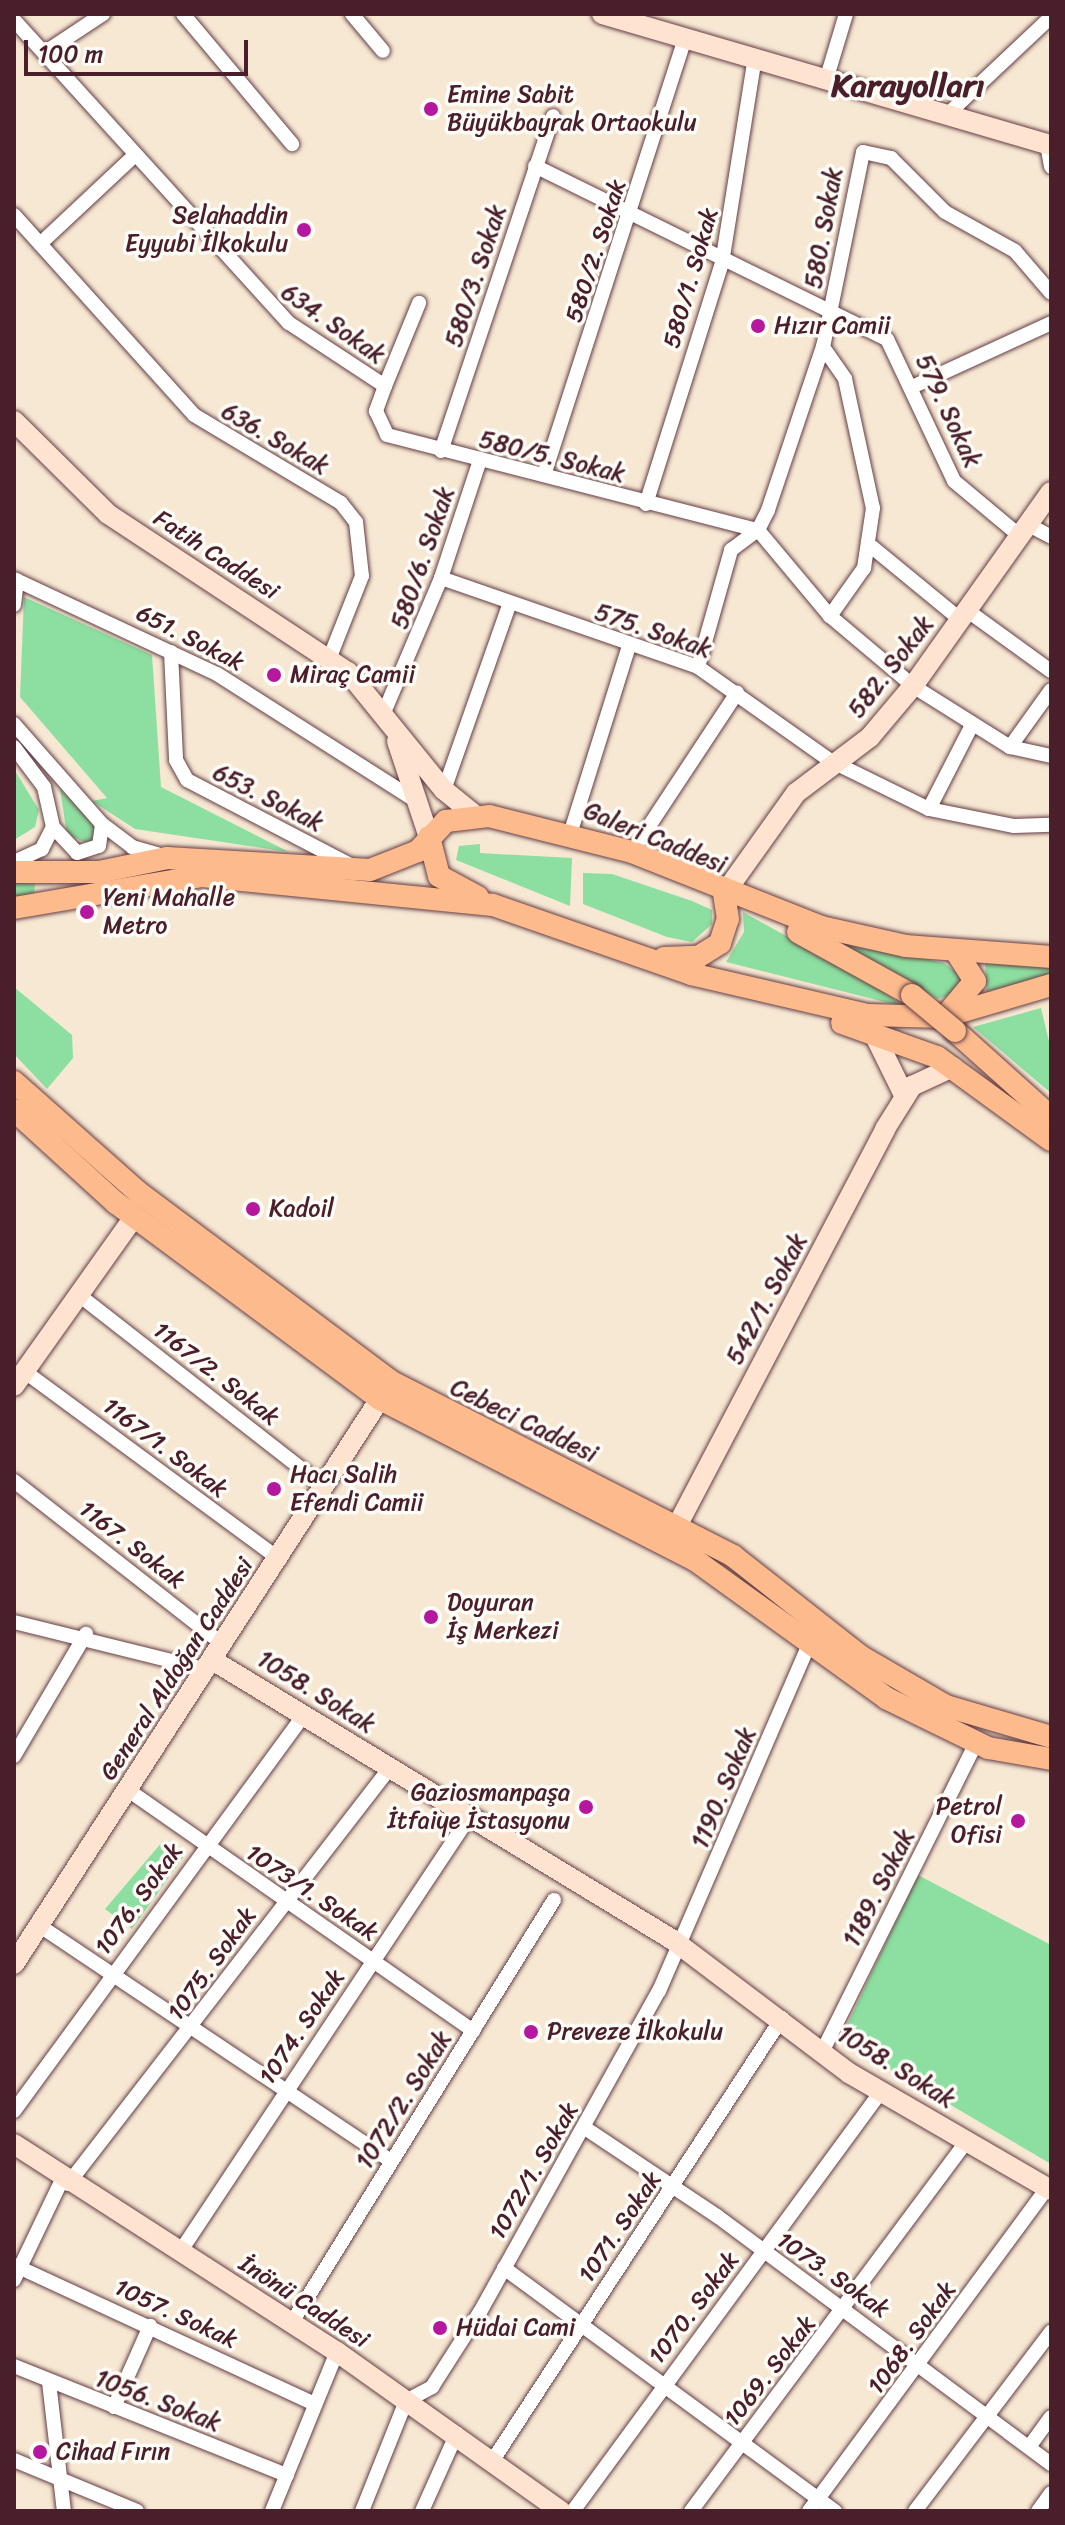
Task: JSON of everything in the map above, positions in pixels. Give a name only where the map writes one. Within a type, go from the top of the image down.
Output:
[{"type":"main road","name":"Galeri Caddesi","points":[[14,872],[99,872],[167,858],[361,871],[395,864],[446,821],[475,815],[571,831],[632,852],[761,909],[957,953],[1051,957]]},
{"type":"main road","points":[[429,837],[439,876],[493,905],[647,957],[790,999],[867,1015],[949,1024],[1051,985]]},
{"type":"main road","points":[[14,908],[177,876],[493,905]]},
{"type":"main road","points":[[647,957],[712,950],[726,930],[724,894]]},
{"type":"main road","points":[[761,909],[912,995],[949,1024],[1051,1117]]},
{"type":"main road","points":[[949,1024],[975,981],[957,953]]},
{"type":"main road","points":[[790,999],[953,1067],[1051,1140]]},
{"type":"main road","name":"Cebeci Caddesi","points":[[14,1082],[168,1216],[385,1390]]},
{"type":"main road","name":"Cebeci Caddesi","points":[[14,1110],[134,1217],[385,1390],[672,1536],[733,1556],[849,1649],[915,1688],[970,1716],[1051,1737]]},
{"type":"main road","points":[[134,1217],[168,1216]]},
{"type":"main road","name":"Cebeci Caddesi","points":[[672,1536],[808,1646],[886,1698],[976,1743],[1051,1759]]},
{"type":"street","points":[[44,53],[103,14]]},
{"type":"street","points":[[183,14],[292,144]]},
{"type":"street","points":[[352,14],[383,51]]},
{"type":"street","points":[[827,77],[846,14]]},
{"type":"street","points":[[612,16],[1049,144],[1051,167]]},
{"type":"street","points":[[949,113],[1051,17]]},
{"type":"street","name":"634. Sokak","points":[[14,20],[270,310],[385,386],[419,303]]},
{"type":"street","name":"580/2. Sokak","points":[[544,475],[632,217],[685,39]]},
{"type":"street","name":"580/1. Sokak","points":[[646,504],[722,263],[755,58]]},
{"type":"street","name":"580/3. Sokak","points":[[441,451],[553,116]]},
{"type":"street","name":"580. Sokak","points":[[698,667],[731,550],[758,530],[823,347],[863,152],[891,158],[945,212],[1015,251],[1051,293]]},
{"type":"street","points":[[40,244],[133,157]]},
{"type":"street","name":"579. Sokak","points":[[535,166],[722,263],[887,339],[954,481],[1024,530],[1051,537]]},
{"type":"street","name":"636. Sokak","points":[[14,215],[194,415],[341,503],[356,522],[362,576],[330,657]]},
{"type":"street","points":[[912,387],[1051,323]]},
{"type":"street","points":[[823,347],[845,379],[856,419],[872,547],[830,616]]},
{"type":"street","name":"580/5. Sokak","points":[[385,386],[376,411],[380,427],[441,451],[479,463],[544,475],[646,504],[758,530]]},
{"type":"street","name":"Fatih Caddesi","points":[[14,422],[108,514],[330,657],[390,717],[444,790],[475,815]]},
{"type":"street","name":"580/6. Sokak","points":[[390,717],[479,463]]},
{"type":"street","name":"582. Sokak","points":[[724,894],[796,793],[831,761],[870,737],[913,686],[1051,492]]},
{"type":"street","points":[[758,530],[830,616],[913,686],[971,727],[1010,747],[1051,756]]},
{"type":"street","points":[[872,547],[965,615],[1051,671]]},
{"type":"street","name":"575. Sokak","points":[[441,578],[509,605],[698,667],[831,761],[929,809],[1014,826],[1051,825]]},
{"type":"street","points":[[14,605],[16,579]]},
{"type":"street","name":"651. Sokak","points":[[16,579],[171,652],[383,774],[418,803]]},
{"type":"street","points":[[444,790],[509,605]]},
{"type":"street","points":[[571,831],[629,646]]},
{"type":"street","name":"653. Sokak","points":[[171,652],[176,760],[187,780],[361,871]]},
{"type":"street","points":[[1010,747],[1051,690]]},
{"type":"street","points":[[632,852],[737,693]]},
{"type":"street","name":"Fatih Caddesi","points":[[390,717],[429,837]]},
{"type":"street","points":[[14,724],[102,824],[132,847],[167,858]]},
{"type":"street","points":[[929,809],[971,727]]},
{"type":"street","points":[[14,747],[44,787],[53,827],[77,853],[99,846],[102,824]]},
{"type":"street","points":[[14,862],[42,849],[53,827]]},
{"type":"street","points":[[873,1032],[905,1097],[926,1074],[953,1067]]},
{"type":"street","name":"542/1. Sokak","points":[[672,1536],[905,1097]]},
{"type":"street","points":[[19,1379],[134,1217]]},
{"type":"street","name":"1167/2. Sokak","points":[[79,1295],[326,1488]]},
{"type":"street","name":"1167/1. Sokak","points":[[19,1379],[280,1560]]},
{"type":"street","name":"General Aldoğan Caddesi","points":[[14,1964],[280,1560],[385,1390]]},
{"type":"street","name":"1167. Sokak","points":[[14,1481],[215,1659]]},
{"type":"street","points":[[14,1622],[215,1659]]},
{"type":"street","points":[[15,1754],[86,1634]]},
{"type":"street","name":"1190. Sokak","points":[[682,1947],[808,1646]]},
{"type":"street","name":"1058. Sokak","points":[[215,1659],[389,1769],[560,1889],[682,1947],[880,2093],[1049,2189]]},
{"type":"street","name":"1076. Sokak","points":[[14,2111],[204,1847],[304,1715]]},
{"type":"street","name":"1189. Sokak","points":[[822,2052],[976,1743]]},
{"type":"street","name":"1075. Sokak","points":[[16,2271],[65,2182],[190,2032],[284,1903],[389,1769]]},
{"type":"street","name":"1073/1. Sokak","points":[[128,1790],[284,1903],[473,2031]]},
{"type":"street","name":"1074. Sokak","points":[[180,2252],[465,1822]]},
{"type":"street","name":"1072/2. Sokak","points":[[291,2324],[560,1889]]},
{"type":"street","points":[[40,1926],[190,2032],[391,2161]]},
{"type":"street","name":"1072/1. Sokak","points":[[406,2401],[432,2387],[585,2128],[682,1947]]},
{"type":"street","name":"1071. Sokak","points":[[493,2460],[782,2018]]},
{"type":"street","name":"1070. Sokak","points":[[573,2511],[880,2093]]},
{"type":"street","name":"1073. Sokak","points":[[585,2128],[674,2187],[1051,2464]]},
{"type":"street","name":"1069. Sokak","points":[[691,2511],[844,2310],[967,2141]]},
{"type":"street","name":"İnönü Caddesi","points":[[14,2144],[65,2182],[337,2352],[457,2433],[550,2507]]},
{"type":"street","name":"1068. Sokak","points":[[814,2505],[1049,2189]]},
{"type":"street","points":[[504,2268],[743,2442],[814,2505],[835,2511]]},
{"type":"street","name":"1057. Sokak","points":[[16,2271],[150,2326],[312,2403]]},
{"type":"street","points":[[114,2407],[150,2326]]},
{"type":"street","points":[[915,2511],[1051,2332]]},
{"type":"street","points":[[275,2510],[312,2403],[337,2352]]},
{"type":"street","name":"1056. Sokak","points":[[14,2366],[287,2475]]},
{"type":"street","points":[[49,2382],[64,2511]]},
{"type":"street","points":[[362,2511],[406,2401]]},
{"type":"street","points":[[1029,2447],[1051,2417]]},
{"type":"street","points":[[422,2511],[457,2433]]},
{"type":"street","points":[[14,2460],[137,2511]]},
{"type":"street","points":[[1038,2511],[1051,2493]]},
{"type":"green space","points":[[24,597],[152,655],[161,787],[289,852],[135,829],[92,801],[107,798],[20,697]]},
{"type":"green space","points":[[14,769],[39,810],[35,827],[14,840]]},
{"type":"green space","points":[[60,789],[97,828],[90,844],[67,835]]},
{"type":"green space","points":[[480,844],[480,853],[572,858],[570,906],[456,860],[459,846]]},
{"type":"green space","points":[[583,873],[612,874],[692,901],[712,910],[712,924],[692,942],[667,937],[583,904]]},
{"type":"green space","points":[[14,882],[35,884],[34,895],[14,899]]},
{"type":"green space","points":[[743,912],[872,984],[905,1007],[726,962],[744,932]]},
{"type":"green space","points":[[834,939],[944,963],[964,978],[958,993],[937,999]]},
{"type":"green space","points":[[985,963],[1051,965],[1051,977],[987,997]]},
{"type":"green space","points":[[14,987],[72,1035],[73,1058],[47,1089],[14,1054]]},
{"type":"green space","points":[[1041,1008],[1051,1050],[1051,1093],[973,1027]]},
{"type":"green space","points":[[163,1841],[184,1856],[132,1929],[105,1909]]},
{"type":"green space","points":[[918,1875],[1051,1945],[1051,2164],[840,2040]]},
{"type":"place","name":"Emine Sabit Büyükbayrak Ortaokulu","points":[[431,109]]},
{"type":"place","name":"Selahaddin Eyyubi İlkokulu","points":[[304,230]]},
{"type":"place","name":"Hızır Camii","points":[[758,326]]},
{"type":"place","name":"Miraç Camii","points":[[274,675]]},
{"type":"place","name":"Yeni Mahalle Metro","points":[[87,912]]},
{"type":"place","name":"Kadoil","points":[[253,1209]]},
{"type":"place","name":"Hacı Salih Efendi Camii","points":[[274,1489]]},
{"type":"place","name":"Doyuran İş Merkezi","points":[[431,1617]]},
{"type":"place","name":"Gaziosmanpaşa İtfaiye İstasyonu","points":[[586,1807]]},
{"type":"place","name":"Petrol Ofisi","points":[[1018,1821]]},
{"type":"place","name":"Preveze İlkokulu","points":[[531,2032]]},
{"type":"place","name":"Hüdai Cami","points":[[440,2328]]},
{"type":"place","name":"Cihad Fırın","points":[[40,2452]]},
{"type":"district","name":"Karayolları","points":[[908,86]]}]
